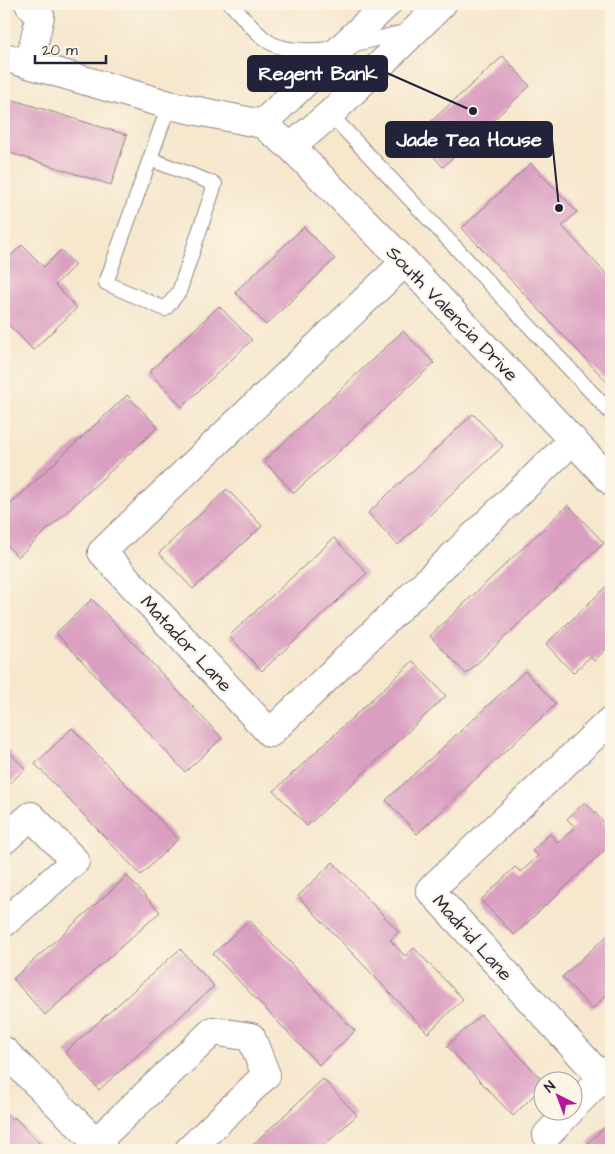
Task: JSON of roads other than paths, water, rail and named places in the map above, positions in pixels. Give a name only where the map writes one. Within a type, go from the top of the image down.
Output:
[{"type":"street","points":[[29,4],[40,16],[16,61],[169,105],[262,124],[387,4]]},
{"type":"street","points":[[291,147],[330,114],[442,4]]},
{"type":"street","name":"South Valencia Drive","points":[[262,124],[291,147],[405,262],[611,481]]},
{"type":"street","name":"Matador Lane","points":[[405,262],[102,552],[270,733],[574,440]]},
{"type":"street","name":"Madrid Lane","points":[[582,1098],[607,1073],[430,890],[611,720]]},
{"type":"street","points":[[4,840],[31,816],[75,861],[4,922]]},
{"type":"street","points":[[4,1051],[100,1146],[213,1031],[252,1037],[266,1076],[189,1150]]},
{"type":"street","points":[[547,1135],[559,1122]]},
{"type":"lane","points":[[231,4],[265,40],[278,47],[295,50],[343,47],[416,29]]},
{"type":"lane","points":[[150,159],[215,184],[179,292],[164,309],[106,283],[169,105]]},
{"type":"lane","points":[[330,114],[611,413]]},
{"type":"place","name":"Regent Bank","points":[[473,111]]},
{"type":"place","name":"Jade Tea House","points":[[559,208]]}]
